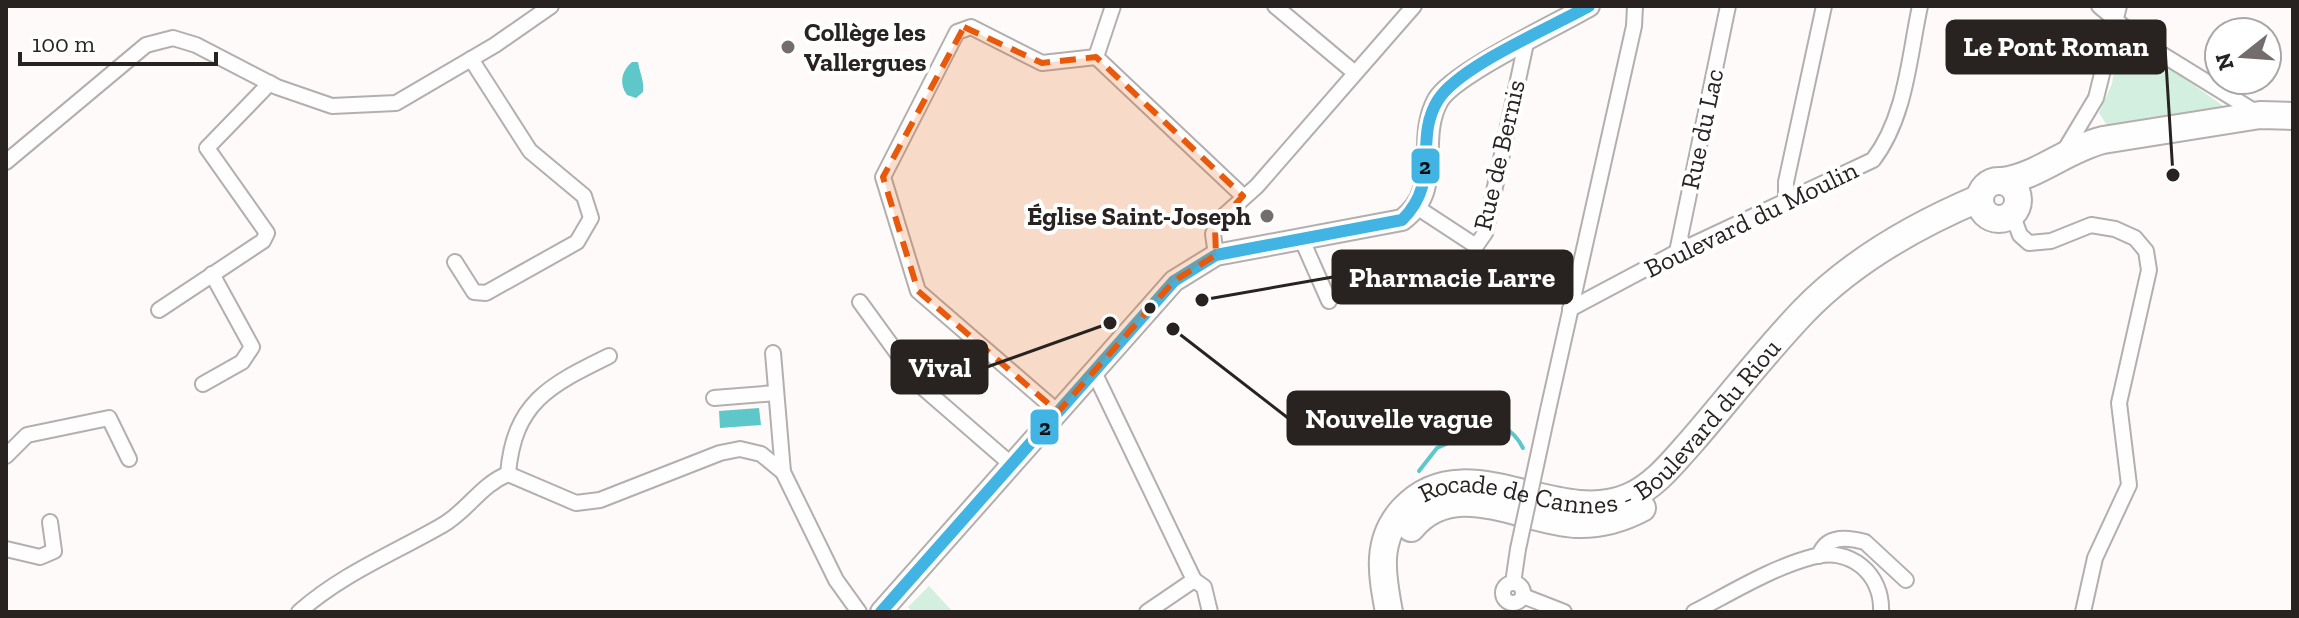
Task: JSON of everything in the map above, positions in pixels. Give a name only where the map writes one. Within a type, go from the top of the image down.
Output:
[{"type":"highway","name":"Rocade de Cannes - Boulevard du Riou","points":[[1407,612],[1399,567],[1400,552],[1409,529],[1429,511],[1453,502],[1475,502],[1578,524],[1612,521],[1642,508],[1668,488],[1832,302],[1887,262],[1976,217],[2063,153],[2124,135],[2241,117],[2293,116]]},
{"type":"highway","name":"Rocade de Cannes - Boulevard du Riou","points":[[1389,612],[1382,577],[1384,542],[1399,515],[1419,496],[1457,482],[1590,506],[1630,497],[1651,484],[1676,459],[1802,313],[1835,280],[1871,255],[2105,154],[2241,117]]},
{"type":"street","points":[[6,162],[146,45],[173,38],[196,45],[270,83],[332,106],[396,103],[471,59],[551,6]]},
{"type":"street","points":[[1096,57],[1113,6]]},
{"type":"street","points":[[1275,6],[1355,73]]},
{"type":"street","points":[[881,612],[1174,281],[1216,255],[1402,220],[1418,208],[1424,193],[1433,112],[1439,98],[1465,74],[1589,6]]},
{"type":"street","points":[[1564,612],[1512,603],[1503,591],[1513,583],[1548,410],[1634,26],[1635,6]]},
{"type":"street","name":"Rue du Lac","points":[[1677,252],[1728,6]]},
{"type":"street","points":[[1786,199],[1786,182],[1824,6]]},
{"type":"street","name":"Boulevard du Moulin","points":[[1570,309],[1677,252],[1873,160],[1887,141],[1896,119],[1920,6]]},
{"type":"street","points":[[2099,6],[2117,13],[2241,117]]},
{"type":"street","points":[[1216,255],[1215,226],[1302,137],[1410,7]]},
{"type":"street","points":[[2063,153],[2096,98],[2117,13]]},
{"type":"street","points":[[1058,412],[918,291],[883,177],[957,32],[971,27],[1042,63],[1096,57],[1243,196]]},
{"type":"street","name":"Rue de Bernis","points":[[1418,208],[1476,246],[1485,233],[1526,43]]},
{"type":"street","points":[[455,262],[474,292],[486,293],[577,242],[591,218],[584,196],[530,151],[471,59]]},
{"type":"street","points":[[159,310],[263,241],[267,233],[207,148],[270,83]]},
{"type":"street","points":[[1997,199],[2020,235],[2029,243],[2051,241],[2091,225],[2115,229],[2135,238],[2146,251],[2149,270],[2147,290],[2130,345],[2119,403],[2129,485],[2095,558],[2083,612]]},
{"type":"street","points":[[1302,240],[1329,301]]},
{"type":"street","points":[[203,384],[242,362],[252,347],[212,274]]},
{"type":"street","points":[[860,302],[921,386],[1012,465]]},
{"type":"street","points":[[773,353],[783,472],[836,580],[859,612]]},
{"type":"street","points":[[508,474],[510,451],[523,414],[545,390],[609,356]]},
{"type":"street","points":[[1094,372],[1194,580],[1204,587],[1210,612]]},
{"type":"street","points":[[714,398],[776,393]]},
{"type":"street","points":[[6,456],[27,435],[109,418],[129,459]]},
{"type":"street","points":[[299,612],[350,574],[442,526],[464,510],[490,481],[508,474],[576,503],[600,500],[720,453],[740,449],[761,454],[783,472]]},
{"type":"street","points":[[6,549],[40,557],[54,551],[50,522]]},
{"type":"street","points":[[1819,556],[1822,547],[1832,540],[1867,535],[1906,580]]},
{"type":"street","points":[[1694,612],[1779,570],[1819,556],[1852,559],[1868,569],[1882,595],[1881,612]]},
{"type":"street","points":[[1147,612],[1194,580]]},
{"type":"highlighted area","points":[[964,27],[1042,63],[1096,57],[1243,196],[1215,226],[1216,255],[1174,281],[1058,412],[918,291],[883,177]]},
{"type":"green space","points":[[2119,31],[2203,92],[2203,96],[2209,96],[2223,106],[2107,125],[2099,113],[2112,84]]},
{"type":"green space","points":[[929,586],[953,612],[912,612],[908,607]]},
{"type":"water","points":[[632,62],[638,62],[643,85],[643,92],[636,98],[627,95],[622,82],[625,69]]},
{"type":"water","points":[[759,408],[761,425],[720,428],[719,411]]},
{"type":"waterway","points":[[1419,471],[1437,448],[1462,437],[1473,423],[1503,427],[1514,435],[1523,448]]},
{"type":"transit line","name":"2","points":[[881,612],[1174,281],[1216,255],[1402,220],[1421,190],[1431,115],[1449,87],[1485,61],[1589,6]]},
{"type":"place","name":"Collège les Vallergues","points":[[788,47]]},
{"type":"place","name":"Le Pont Roman","points":[[2173,175]]},
{"type":"place","name":"Église Saint-Joseph","points":[[1267,216]]},
{"type":"place","name":"Pharmacie Larre","points":[[1202,300]]},
{"type":"place","name":"Vival","points":[[1110,323]]},
{"type":"place","name":"Nouvelle vague","points":[[1173,329]]}]
